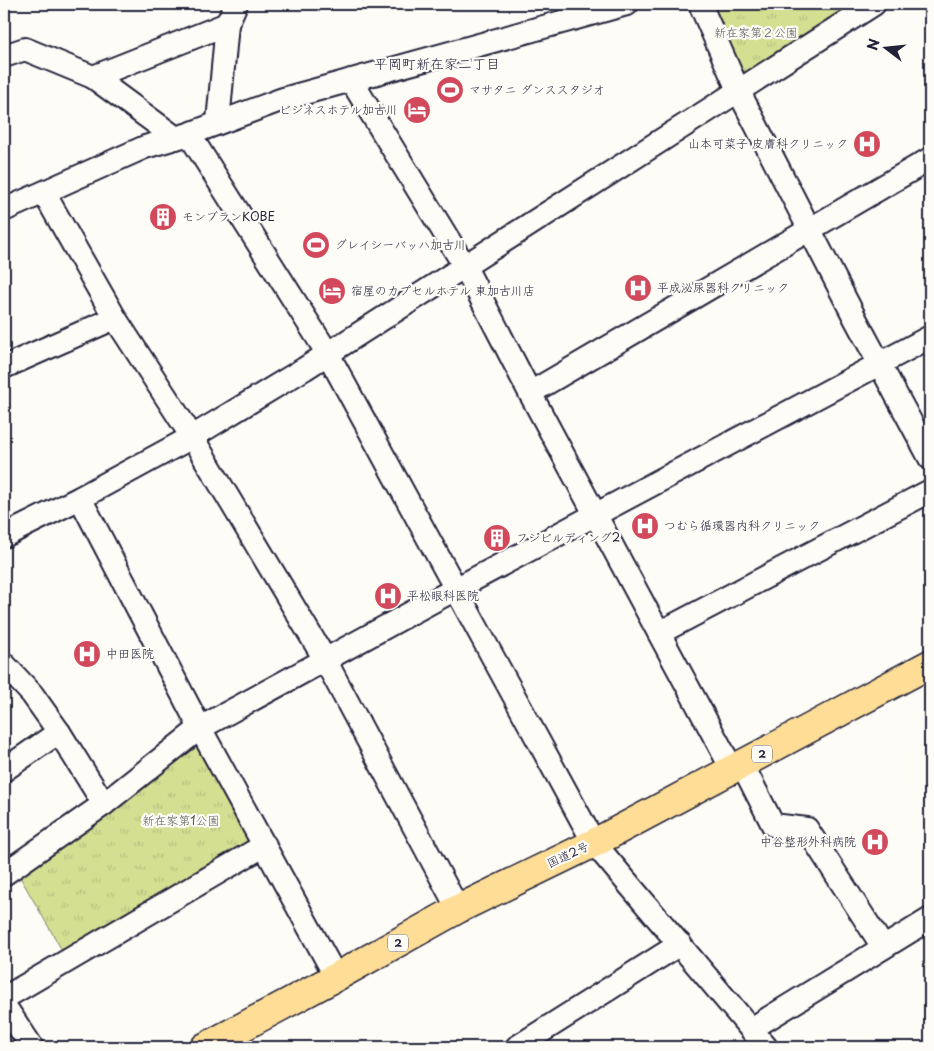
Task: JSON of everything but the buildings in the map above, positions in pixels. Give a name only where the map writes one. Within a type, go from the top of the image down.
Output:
[{"type":"highway","name":"国道2号","points":[[205,1047],[458,910],[594,843],[930,664]]},
{"type":"street","points":[[4,210],[145,147],[182,136],[283,99],[627,4]]},
{"type":"street","points":[[700,4],[738,90],[930,458]]},
{"type":"street","points":[[4,536],[80,498],[192,437],[328,354],[874,4]]},
{"type":"street","points":[[218,122],[232,14]]},
{"type":"street","points":[[93,77],[232,14]]},
{"type":"street","points":[[4,56],[25,49],[93,77],[182,136],[328,354],[594,843],[766,1047]]},
{"type":"street","points":[[351,80],[464,266],[659,633],[737,767],[773,824],[807,829],[883,948]]},
{"type":"street","points":[[530,393],[930,159]]},
{"type":"street","points":[[44,193],[115,318],[192,437],[325,660],[458,910]]},
{"type":"street","points":[[4,368],[115,318]]},
{"type":"street","points":[[4,874],[104,804],[200,728],[456,589],[930,337]]},
{"type":"street","points":[[659,633],[930,491]]},
{"type":"street","points":[[80,498],[200,728],[336,977]]},
{"type":"street","points":[[4,664],[32,694],[59,732],[104,804]]},
{"type":"street","points":[[4,770],[59,732]]},
{"type":"street","points":[[4,998],[265,844]]},
{"type":"street","points":[[752,1029],[930,919]]},
{"type":"street","points":[[517,1047],[680,944]]},
{"type":"street","points":[[4,1005],[32,1047]]},
{"type":"green space","name":"新在家第２公園","points":[[711,4],[857,4],[748,73],[738,68]]},
{"type":"green space","name":"新在家第1公園","points":[[191,745],[202,750],[252,834],[249,844],[63,952],[20,877],[109,811]]},
{"type":"place","name":"マサタニ ダンススタジオ","points":[[450,90]]},
{"type":"place","name":"ビジネスホテル加古川","points":[[417,110]]},
{"type":"place","name":"山本可菜子 皮膚科クリニック","points":[[867,144]]},
{"type":"place","name":"モンブランKOBE","points":[[163,217]]},
{"type":"place","name":"グレイシーバッハ加古川","points":[[316,245]]},
{"type":"place","name":"平成泌尿器科クリニック","points":[[638,288]]},
{"type":"place","name":"宿屋のカプセルホテル 東加古川店","points":[[332,291]]},
{"type":"place","name":"つむら循環器内科クリニック","points":[[645,526]]},
{"type":"place","name":"フジビルディング2","points":[[497,538]]},
{"type":"place","name":"平松眼科医院","points":[[388,596]]},
{"type":"place","name":"中田医院","points":[[87,654]]},
{"type":"place","name":"中谷整形外科病院","points":[[875,842]]},
{"type":"district","name":"平岡町新在家二丁目","points":[[437,64]]}]
